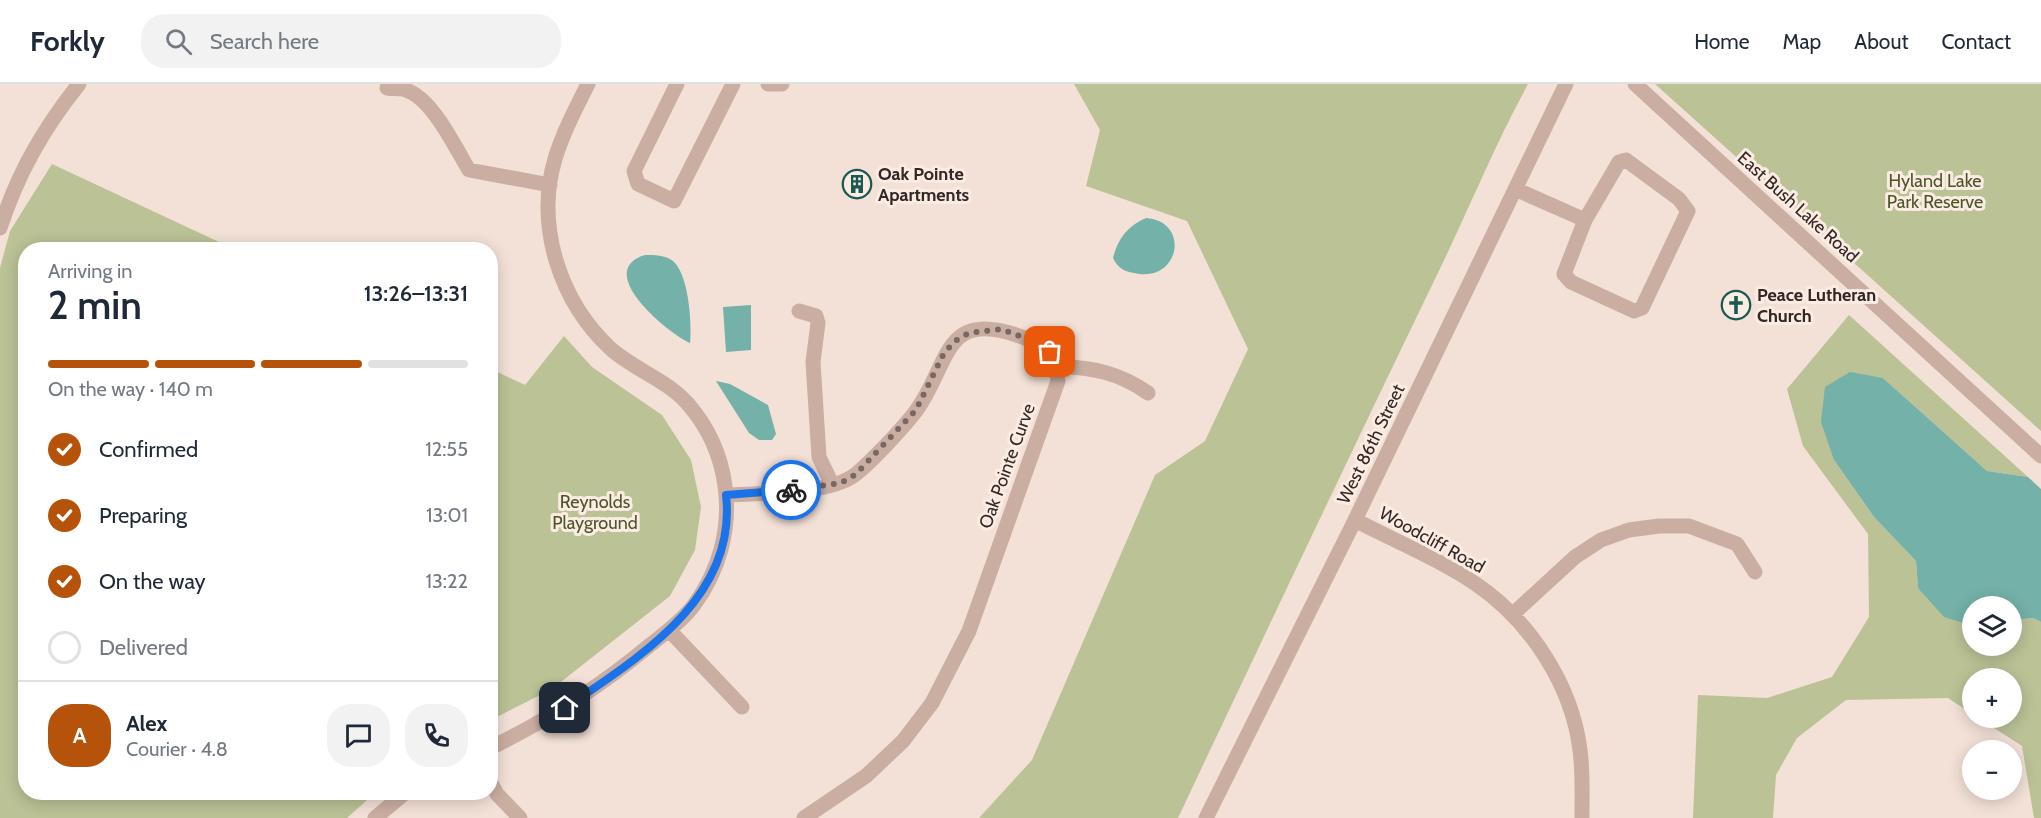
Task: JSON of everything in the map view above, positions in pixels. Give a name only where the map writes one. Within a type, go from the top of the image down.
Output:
[{"type":"street","points":[[0,228],[27,161],[50,121],[79,84]]},
{"type":"street","points":[[498,744],[565,708],[621,670],[669,630],[693,607],[719,558],[726,532],[726,495],[718,454],[705,428],[688,404],[666,385],[613,350],[588,324],[570,295],[556,262],[549,228],[550,185],[555,159],[588,84]]},
{"type":"street","points":[[677,84],[634,171],[638,184],[674,201],[733,84]]},
{"type":"street","points":[[768,84],[782,84]]},
{"type":"street","name":"West 86th Street","points":[[1206,818],[1355,520],[1566,84]]},
{"type":"street","name":"East Bush Lake Road","points":[[1635,84],[2041,456]]},
{"type":"street","points":[[387,88],[406,90],[419,97],[435,116],[469,170],[550,185]]},
{"type":"street","points":[[1626,160],[1684,205],[1688,211],[1642,308],[1634,311],[1567,278],[1564,274],[1585,220],[1619,162],[1626,160]]},
{"type":"street","points":[[1515,189],[1585,220]]},
{"type":"street","points":[[799,311],[816,316],[818,323],[813,362],[819,457],[832,484]]},
{"type":"street","points":[[726,495],[841,483],[856,474],[916,410],[944,353],[955,341],[969,333],[1001,329],[1038,343],[1050,352],[1057,366],[1094,368],[1112,372],[1148,393]]},
{"type":"street","name":"Oak Pointe Curve","points":[[804,818],[866,776],[903,741],[932,703],[969,631],[1058,381],[1057,366]]},
{"type":"street","name":"Woodcliff Road","points":[[1355,520],[1476,584],[1513,614],[1555,672],[1570,709],[1580,748],[1582,818]]},
{"type":"street","points":[[1513,614],[1575,557],[1601,540],[1629,530],[1659,526],[1689,526],[1737,544],[1755,572]]},
{"type":"street","points":[[669,630],[742,707]]},
{"type":"street","points":[[498,796],[520,818]]},
{"type":"street","points":[[375,818],[396,800]]},
{"type":"green space","points":[[1074,84],[1528,84],[1178,818],[979,818],[1032,760],[1155,475],[1205,441],[1248,349],[1187,221],[1086,186],[1100,130]]},
{"type":"green space","name":"Hyland Lake Park Reserve","points":[[1655,84],[2041,84],[2041,431]]},
{"type":"green space","points":[[52,164],[219,242],[18,242],[18,800],[367,800],[347,818],[0,818],[0,268],[10,231]]},
{"type":"green space","points":[[1849,315],[2028,477],[1987,471],[1883,378],[1834,460],[1874,517],[1916,561],[1918,588],[1962,618],[1962,656],[2022,656],[2022,619],[2033,618],[2041,622],[2041,818],[2034,818],[2022,740],[2013,740],[1994,728],[2022,728],[2022,668],[1962,668],[1962,707],[1948,698],[1846,700],[1797,738],[1776,775],[1773,818],[1693,818],[1698,695],[1767,698],[1832,677],[1869,617],[1868,534],[1803,446],[1787,389]]},
{"type":"green space","name":"Reynolds Playground","points":[[564,336],[592,367],[662,415],[691,460],[701,507],[695,550],[670,596],[552,689],[498,716],[498,372],[525,385]]},
{"type":"water","points":[[1146,218],[1160,222],[1170,229],[1174,240],[1174,251],[1170,261],[1162,269],[1150,274],[1127,271],[1119,267],[1113,258],[1115,251],[1125,234]]},
{"type":"water","points":[[645,255],[656,255],[673,261],[683,277],[688,300],[690,343],[667,328],[640,302],[630,288],[627,274],[631,263]]},
{"type":"water","points":[[751,305],[751,350],[726,352],[723,307]]},
{"type":"water","points":[[1850,372],[1883,378],[1987,471],[2028,477],[2041,489],[2041,622],[2033,618],[2022,619],[2022,596],[1962,596],[1962,623],[1944,617],[1918,588],[1916,561],[1874,517],[1834,460],[1821,422],[1825,387]]},
{"type":"water","points":[[716,381],[730,384],[768,405],[776,434],[772,440],[759,440],[749,433]]},
{"type":"way so far","points":[[791,490],[841,483],[856,474],[916,410],[944,353],[955,341],[969,333],[985,329],[1001,329],[1038,343],[1050,352]]},
{"type":"place","name":"Oak Pointe Apartments","points":[[857,184]]},
{"type":"place","name":"Peace Lutheran Church","points":[[1736,305]]},
{"type":"route","points":[[565,708],[621,670],[673,627],[693,607],[708,583],[719,558],[726,532],[728,508],[726,495],[791,490]]}]
